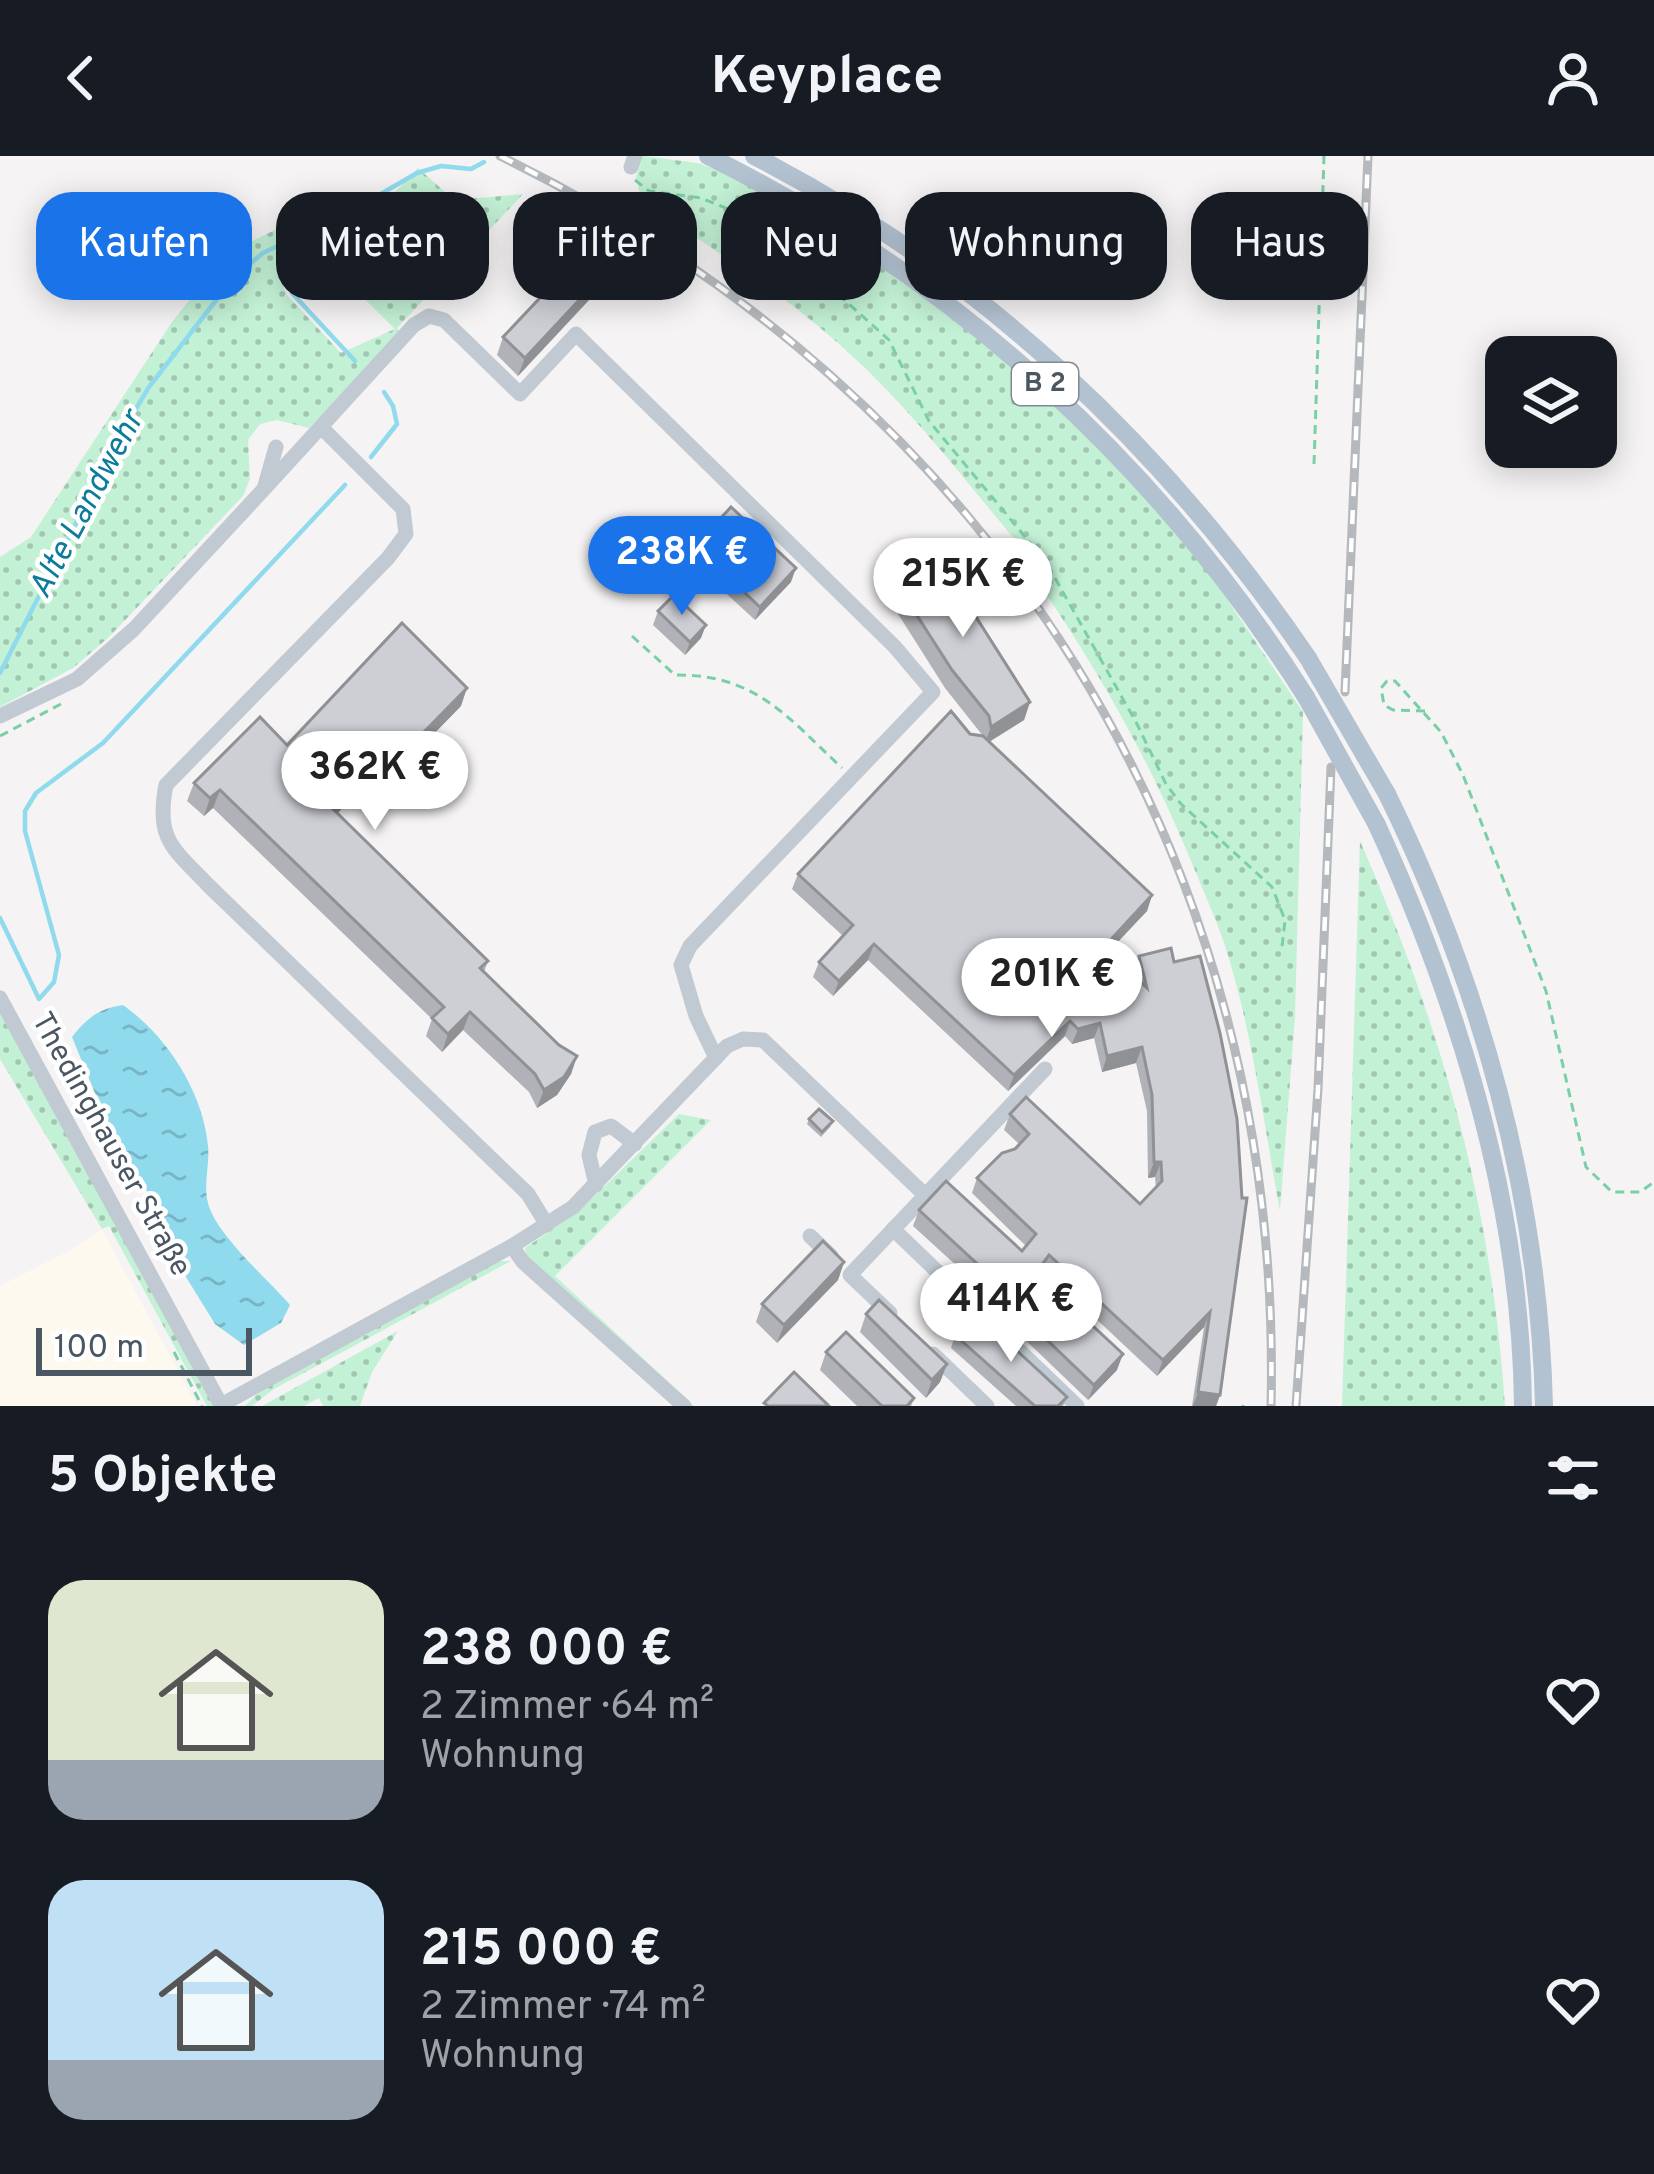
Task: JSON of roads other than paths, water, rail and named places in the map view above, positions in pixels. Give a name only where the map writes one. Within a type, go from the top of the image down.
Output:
[{"type":"main road","name":"B 2","points":[[708,156],[789,199],[898,267],[1040,380],[1166,506],[1240,599],[1306,697],[1377,825],[1442,978],[1489,1142],[1514,1288],[1523,1406]]},
{"type":"main road","name":"B 2","points":[[754,156],[844,205],[957,284],[1060,369],[1175,484],[1308,658],[1387,794],[1463,974],[1499,1094],[1528,1232],[1544,1406]]},
{"type":"lane","points":[[0,716],[76,679],[134,629],[414,325],[429,316],[444,320],[520,394],[576,334],[895,647],[946,708]]},
{"type":"lane","points":[[322,428],[403,509],[406,534],[166,785],[160,816],[170,844],[209,886],[528,1194],[548,1225]]},
{"type":"lane","points":[[264,489],[276,447]]},
{"type":"lane","points":[[925,1195],[763,1040],[743,1039],[716,1058],[696,1016],[681,965],[690,946],[933,692]]},
{"type":"lane","name":"Thedinghauser Straße","points":[[0,998],[221,1405],[548,1225],[596,1185],[716,1058]]},
{"type":"lane","points":[[850,1274],[1045,1069]]},
{"type":"lane","points":[[596,1185],[589,1155],[595,1132],[611,1126],[635,1144]]},
{"type":"lane","points":[[893,1229],[1077,1406]]},
{"type":"lane","points":[[810,1236],[902,1324]]},
{"type":"lane","points":[[512,1246],[523,1262],[685,1406]]},
{"type":"lane","points":[[919,1340],[987,1406]]},
{"type":"water","points":[[123,1005],[168,1049],[191,1086],[205,1126],[207,1196],[213,1216],[290,1305],[281,1323],[244,1345],[215,1324],[178,1264],[152,1200],[104,1115],[72,1037],[94,1015]]},
{"type":"waterway","name":"Alte Landwehr","points":[[0,673],[122,432],[149,387],[234,277],[263,253],[417,173],[441,166],[471,169],[484,162]]},
{"type":"waterway","points":[[298,300],[355,361]]},
{"type":"waterway","points":[[371,457],[397,424],[384,392]]},
{"type":"waterway","points":[[0,918],[39,999],[54,982],[59,955],[25,831],[25,811],[36,793],[103,743],[345,485]]},
{"type":"railway","points":[[500,156],[675,256],[830,375],[964,512],[1075,664],[1163,832],[1225,1012],[1262,1204],[1271,1406]]},
{"type":"railway","points":[[1345,692],[1368,156]]},
{"type":"railway","points":[[1296,1406],[1318,1089],[1331,767]]}]
